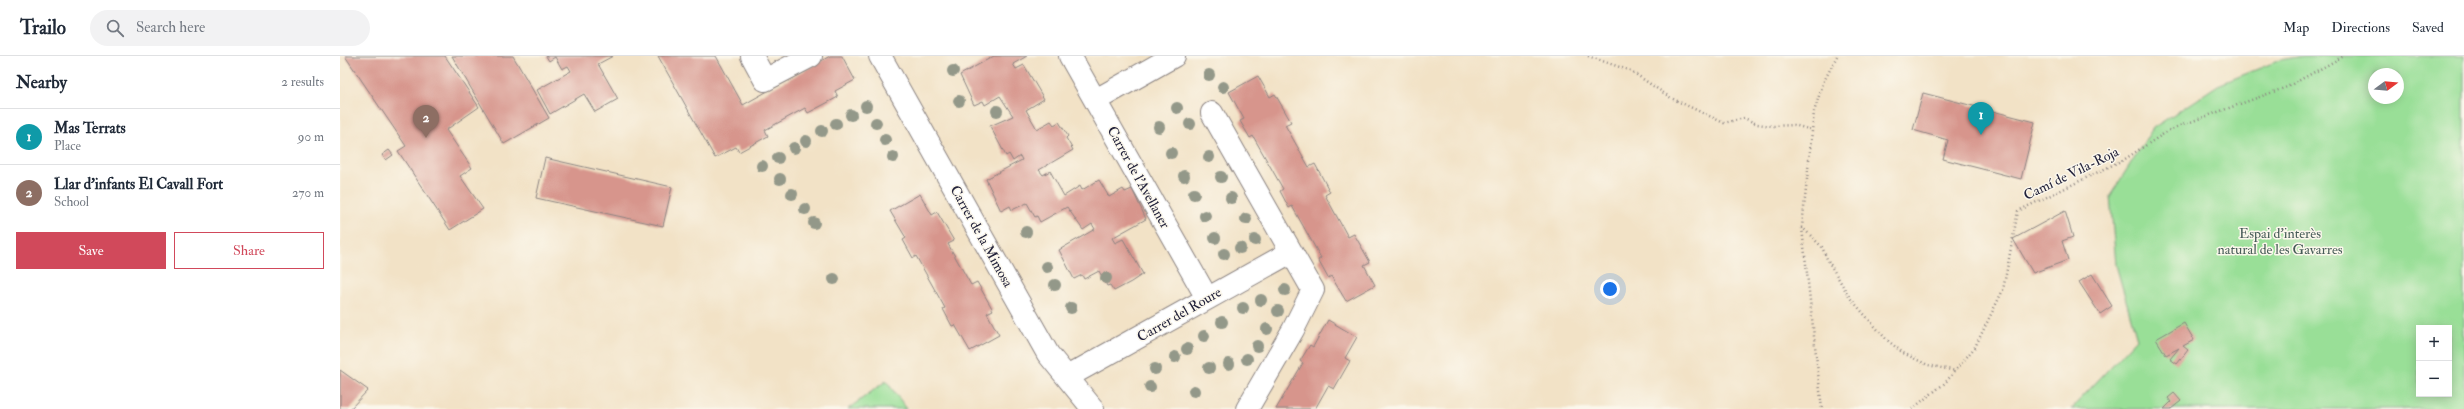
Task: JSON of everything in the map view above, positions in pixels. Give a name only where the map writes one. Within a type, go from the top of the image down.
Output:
[{"type":"street","points":[[752,56],[766,80],[811,56]]},
{"type":"street","name":"Carrer de la Mimosa","points":[[880,56],[1048,354],[1093,409]]},
{"type":"street","name":"Carrer de l'Avellaner","points":[[1070,56],[1207,298]]},
{"type":"street","points":[[1096,100],[1174,56]]},
{"type":"street","points":[[1212,113],[1313,290],[1293,330],[1247,409]]},
{"type":"street","name":"Carrer del Roure","points":[[1067,377],[1291,252]]},
{"type":"path","points":[[1588,56],[1630,70],[1670,98],[1724,123],[1744,118],[1757,124],[1772,126],[1794,125],[1812,130]]},
{"type":"path","points":[[1822,409],[1802,228],[1814,112],[1823,83],[1837,56]]},
{"type":"path","name":"Camí de Vila-Roja","points":[[1912,409],[1956,371],[1975,347],[2003,290],[2018,211],[2124,159],[2171,129],[2287,87],[2344,56]]},
{"type":"path","points":[[1802,228],[1822,247],[1827,259],[1850,298],[1886,339],[1903,353],[1928,366],[1956,371]]},
{"type":"green space","name":"Espai d'interès natural de les Gavarres","points":[[2303,56],[2464,56],[2464,409],[2071,409],[2137,339],[2116,265],[2110,196],[2153,128],[2218,85],[2280,60]]},
{"type":"green space","points":[[886,381],[907,409],[848,409]]},
{"type":"building","points":[[345,56],[445,56],[479,107],[446,130],[472,168],[460,176],[483,209],[450,230],[398,151],[406,146]]},
{"type":"building","points":[[452,56],[513,56],[549,118],[504,144]]},
{"type":"building","points":[[546,56],[613,56],[598,64],[618,99],[595,112],[584,94],[550,114],[537,90],[571,71],[568,66],[562,69],[555,57],[549,61]]},
{"type":"building","points":[[658,56],[716,56],[743,105],[830,56],[842,56],[855,80],[835,91],[838,97],[808,113],[805,108],[765,130],[768,136],[739,152],[736,147],[715,158]]},
{"type":"building","points":[[994,56],[1027,56],[1013,64],[1016,69],[1024,65],[1044,99],[1026,110],[1037,129],[1051,121],[1054,125],[1059,122],[1068,136],[1066,138],[1073,150],[1039,170],[1043,175],[1050,171],[1064,196],[1080,186],[1082,190],[1099,180],[1109,197],[1123,189],[1125,192],[1132,189],[1146,219],[1112,238],[1115,243],[1123,239],[1143,274],[1131,282],[1114,291],[1110,285],[1107,286],[1099,271],[1084,279],[1082,275],[1074,279],[1059,250],[1095,229],[1092,224],[1083,230],[1067,207],[1040,222],[1037,216],[1035,217],[1027,203],[1012,210],[1010,206],[1001,211],[986,179],[1022,160],[1020,156],[1013,161],[1009,154],[1006,156],[990,126],[1013,116],[1000,96],[985,105],[983,101],[974,105],[960,75]]},
{"type":"building","points":[[1258,76],[1270,97],[1275,94],[1291,122],[1285,125],[1309,167],[1315,164],[1330,192],[1325,195],[1348,237],[1354,234],[1370,262],[1364,265],[1375,285],[1346,301],[1331,276],[1328,278],[1318,260],[1321,258],[1292,206],[1289,208],[1280,191],[1283,189],[1253,136],[1250,138],[1240,121],[1244,119],[1229,92]]},
{"type":"building","points":[[1923,93],[2035,122],[2021,179],[1943,159],[1948,140],[1913,130]]},
{"type":"building","points":[[389,150],[393,155],[386,160],[382,155]]},
{"type":"building","points":[[545,158],[672,187],[663,226],[536,198]]},
{"type":"building","points":[[920,194],[932,215],[937,212],[954,241],[948,244],[971,285],[977,282],[993,310],[987,313],[999,335],[970,351],[955,325],[952,326],[943,309],[945,308],[916,256],[913,258],[903,240],[906,238],[890,211]]},
{"type":"building","points":[[2065,211],[2073,237],[2062,241],[2068,260],[2033,273],[2013,239]]},
{"type":"building","points":[[2092,274],[2112,306],[2100,314],[2079,282]]},
{"type":"building","points":[[1328,320],[1357,337],[1345,358],[1350,361],[1334,389],[1328,386],[1315,409],[1276,409],[1303,363],[1300,361],[1310,345],[1313,347]]},
{"type":"building","points":[[2184,323],[2194,340],[2183,346],[2188,350],[2177,364],[2170,359],[2179,348],[2166,355],[2156,339]]},
{"type":"building","points":[[340,370],[368,390],[350,409],[340,409]]},
{"type":"building","points":[[2174,393],[2181,401],[2171,409],[2164,409],[2171,402],[2168,398]]},
{"type":"place","name":"Mas Terrats","points":[[1981,135]]},
{"type":"place","name":"Llar d'infants El Cavall Fort","points":[[426,138]]}]
